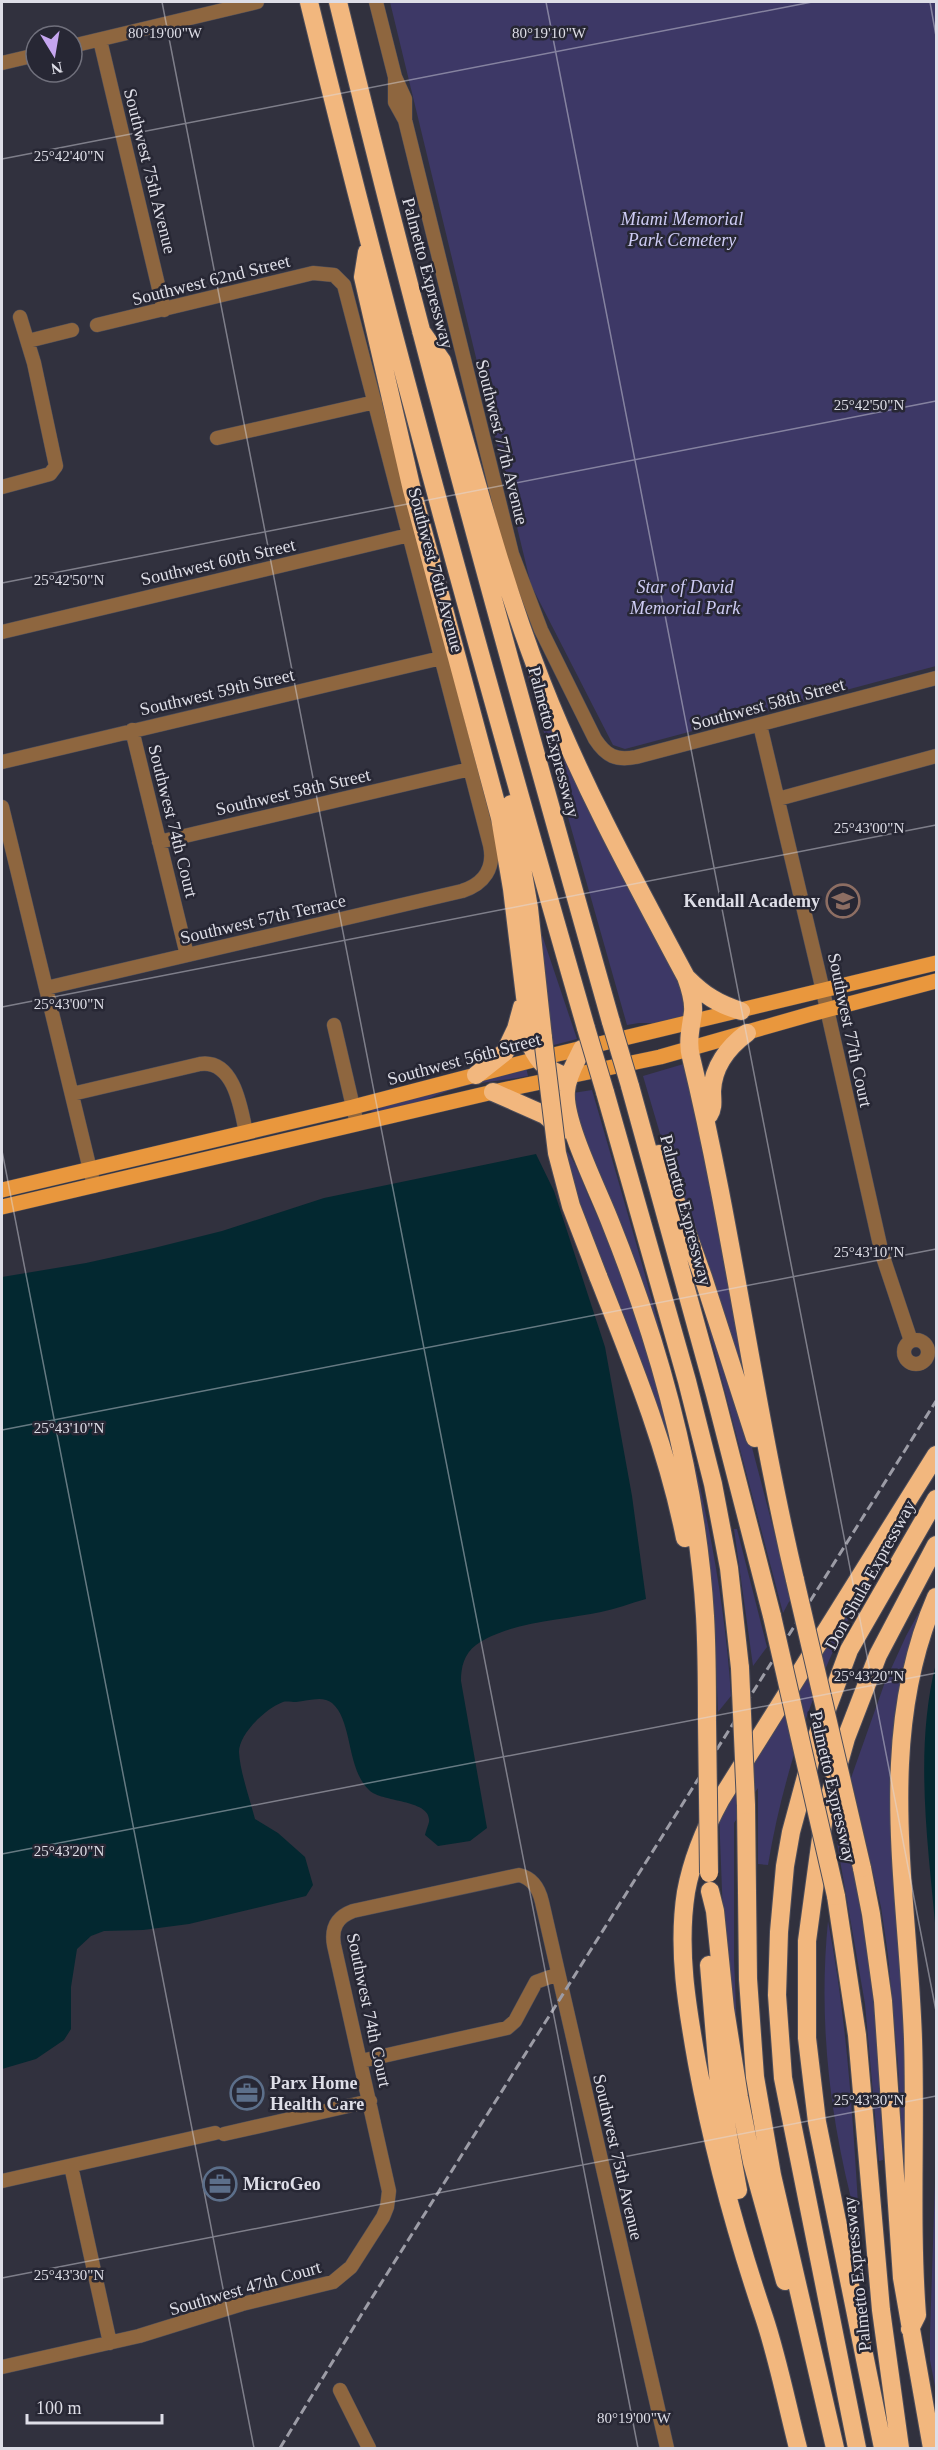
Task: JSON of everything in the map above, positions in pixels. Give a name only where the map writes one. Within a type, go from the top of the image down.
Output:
[{"type":"highway","points":[[309,2],[368,245],[510,763],[684,1369],[713,1484],[729,1568],[740,1668],[746,1804],[748,1979],[755,2077],[770,2164],[835,2448]]},
{"type":"highway","name":"Palmetto Expressway","points":[[338,2],[421,331],[543,782],[715,1394],[772,1617],[813,1791],[836,1896],[856,2035],[881,2310],[900,2448]]},
{"type":"highway","points":[[368,245],[363,277],[387,386],[412,490],[505,840],[531,1046],[537,1059],[546,1069],[569,1078]]},
{"type":"highway","points":[[421,331],[442,361],[516,612],[550,703],[597,809],[686,977],[693,1001],[689,1050],[743,1311],[773,1482],[862,1868],[883,2001],[902,2277],[933,2448]]},
{"type":"highway","points":[[510,763],[510,799],[529,908],[551,1118],[560,1164],[574,1214],[640,1383],[669,1468],[685,1535],[705,1646]]},
{"type":"highway","points":[[686,977],[707,997],[741,1011]]},
{"type":"highway","points":[[476,1075],[495,1061],[511,1042],[525,1000]]},
{"type":"highway","points":[[705,1121],[713,1109],[712,1085],[715,1073],[726,1053],[747,1033]]},
{"type":"highway","points":[[582,1049],[569,1078],[566,1106],[639,1299],[672,1410],[697,1537],[705,1618],[710,1882],[707,1912],[709,1969],[719,2085],[736,2182],[760,2282],[765,2318],[798,2448]]},
{"type":"highway","points":[[493,1092],[545,1115],[585,1158]]},
{"type":"highway","points":[[637,1113],[654,1140],[704,1277],[760,1455],[773,1482]]},
{"type":"highway","points":[[765,2318],[752,2284],[715,2147],[692,2034],[683,1957],[686,1893],[701,1841],[721,1799],[936,1455]]},
{"type":"highway","name":"Don Shula Expressway","points":[[857,2448],[783,2078],[777,1995],[780,1920],[791,1832],[817,1736],[849,1650],[936,1498]]},
{"type":"highway","points":[[883,2448],[823,2155],[812,2089],[806,2003],[807,1941],[824,1815],[846,1738],[878,1655],[936,1545]]},
{"type":"highway","points":[[910,2329],[917,2315],[914,2216],[915,2105],[898,1764],[909,1682],[918,1645],[936,1597]]},
{"type":"highway","points":[[710,1882],[730,2047],[748,2145],[802,2343],[818,2373]]},
{"type":"main road","name":"Southwest 56th Street","points":[[2,1190],[353,1107],[537,1059],[824,992],[936,963]]},
{"type":"main road","name":"Southwest 56th Street","points":[[2,1207],[493,1092],[569,1078],[689,1050],[936,981]]},
{"type":"main road","points":[[246,1133],[250,1149]]},
{"type":"street","points":[[84,43],[257,2]]},
{"type":"street","name":"Southwest 77th Avenue","points":[[376,2],[395,77],[396,104],[405,120],[515,564],[541,630],[596,739],[608,756]]},
{"type":"street","name":"Southwest 75th Avenue","points":[[100,40],[164,310]]},
{"type":"street","points":[[2,63],[24,58]]},
{"type":"street","name":"Southwest 62nd Street","points":[[97,326],[313,273],[334,275]]},
{"type":"street","name":"Southwest 76th Avenue","points":[[334,275],[346,289],[491,849],[490,864],[485,878]]},
{"type":"street","points":[[2,487],[50,474],[56,466],[28,341],[20,317]]},
{"type":"street","points":[[28,341],[72,330]]},
{"type":"street","points":[[217,438],[375,402]]},
{"type":"street","name":"Southwest 60th Street","points":[[2,632],[409,536]]},
{"type":"street","name":"Southwest 59th Street","points":[[2,762],[441,658]]},
{"type":"street","name":"Southwest 58th Street","points":[[608,756],[618,759],[630,758],[936,678]]},
{"type":"street","name":"Southwest 77th Court","points":[[760,725],[824,992],[882,1254],[911,1341]]},
{"type":"street","name":"Southwest 74th Court","points":[[132,730],[187,955]]},
{"type":"street","points":[[778,799],[936,756]]},
{"type":"street","name":"Southwest 58th Street","points":[[159,842],[470,769]]},
{"type":"street","points":[[2,807],[94,1186]]},
{"type":"street","name":"Southwest 57th Terrace","points":[[46,988],[462,891],[477,885],[485,878]]},
{"type":"street","points":[[334,1025],[357,1124]]},
{"type":"street","points":[[72,1094],[209,1063],[220,1066],[227,1075],[235,1091],[246,1133]]},
{"type":"street","name":"Southwest 74th Court","points":[[370,2101],[334,1945],[334,1927],[340,1919],[353,1911],[510,1875],[528,1878]]},
{"type":"street","name":"Southwest 75th Avenue","points":[[528,1878],[534,1883],[542,1898],[667,2448]]},
{"type":"street","points":[[361,2061],[507,2028],[518,2016],[536,1982],[558,1974]]},
{"type":"street","points":[[2,2181],[370,2101]]},
{"type":"street","name":"Southwest 47th Court","points":[[2,2367],[162,2330],[253,2301],[327,2284],[346,2272],[383,2217],[389,2196],[370,2101]]},
{"type":"street","points":[[71,2166],[110,2343]]},
{"type":"street","points":[[340,2390],[369,2448]]},
{"type":"green space","name":"Miami Memorial Park Cemetery","points":[[390,2],[936,2],[936,666],[625,749],[613,745],[531,585]]},
{"type":"green space","points":[[516,634],[685,994],[686,1016],[663,1023],[627,1025]]},
{"type":"green space","points":[[537,920],[577,1039],[550,1046]]},
{"type":"green space","points":[[687,1063],[739,1326],[749,1385],[745,1386],[669,1164],[643,1076]]},
{"type":"green space","points":[[526,1067],[528,1076],[460,1087],[398,1110],[376,1112],[367,1110]]},
{"type":"green space","points":[[592,1090],[671,1370],[701,1491],[717,1572],[728,1654],[731,1696],[718,1712],[715,1640],[696,1493],[577,1124],[573,1093]]},
{"type":"green space","points":[[561,1143],[578,1170],[629,1296],[658,1394],[674,1461],[580,1211]]},
{"type":"green space","points":[[697,1285],[749,1436],[791,1598],[783,1613]]},
{"type":"green space","points":[[734,1529],[737,1529],[767,1647],[753,1666]]},
{"type":"green space","points":[[879,1562],[841,1634],[810,1709],[785,1785],[768,1865],[758,1864],[758,1788],[734,1823],[734,1960],[738,2055],[723,1916],[719,1813]]},
{"type":"green space","points":[[929,1594],[908,1666],[904,2011],[907,2159],[903,2159],[898,2065],[888,1955],[881,1907],[851,1778],[885,1682]]},
{"type":"green space","points":[[842,1817],[859,1902],[877,2031],[883,2160],[879,2161],[865,2004],[837,1843]]},
{"type":"green space","points":[[828,1921],[840,1995],[848,2070],[859,2220],[857,2221],[840,2147],[829,2072],[825,1997]]},
{"type":"green space","points":[[936,2152],[936,2392],[930,2360],[930,2334]]},
{"type":"shaded area","points":[[536,1154],[554,1191],[605,1347],[632,1496],[646,1599],[607,1611],[503,1631],[476,1645],[469,1652],[463,1666],[461,1681],[487,1828],[470,1841],[438,1846],[425,1835],[429,1822],[428,1815],[423,1809],[369,1790],[356,1770],[343,1721],[339,1711],[332,1703],[324,1699],[284,1702],[269,1710],[243,1737],[239,1752],[241,1768],[255,1819],[278,1833],[305,1857],[313,1885],[306,1896],[189,1924],[143,1930],[104,1931],[91,1936],[77,1949],[71,1987],[71,2029],[64,2040],[36,2059],[2,2069],[2,1277],[86,1263],[154,1248],[222,1231],[324,1198]]},
{"type":"shaded area","points":[[936,1663],[936,1933],[924,1763],[929,1696]]},
{"type":"railway","points":[[280,2448],[363,2312],[936,1401]]},
{"type":"place","name":"Kendall Academy","points":[[843,901]]},
{"type":"place","name":"Parx Home Health Care","points":[[247,2093]]},
{"type":"place","name":"MicroGeo","points":[[220,2184]]},
{"type":"park label","name":"Star of David Memorial Park","points":[[685,597]]}]
